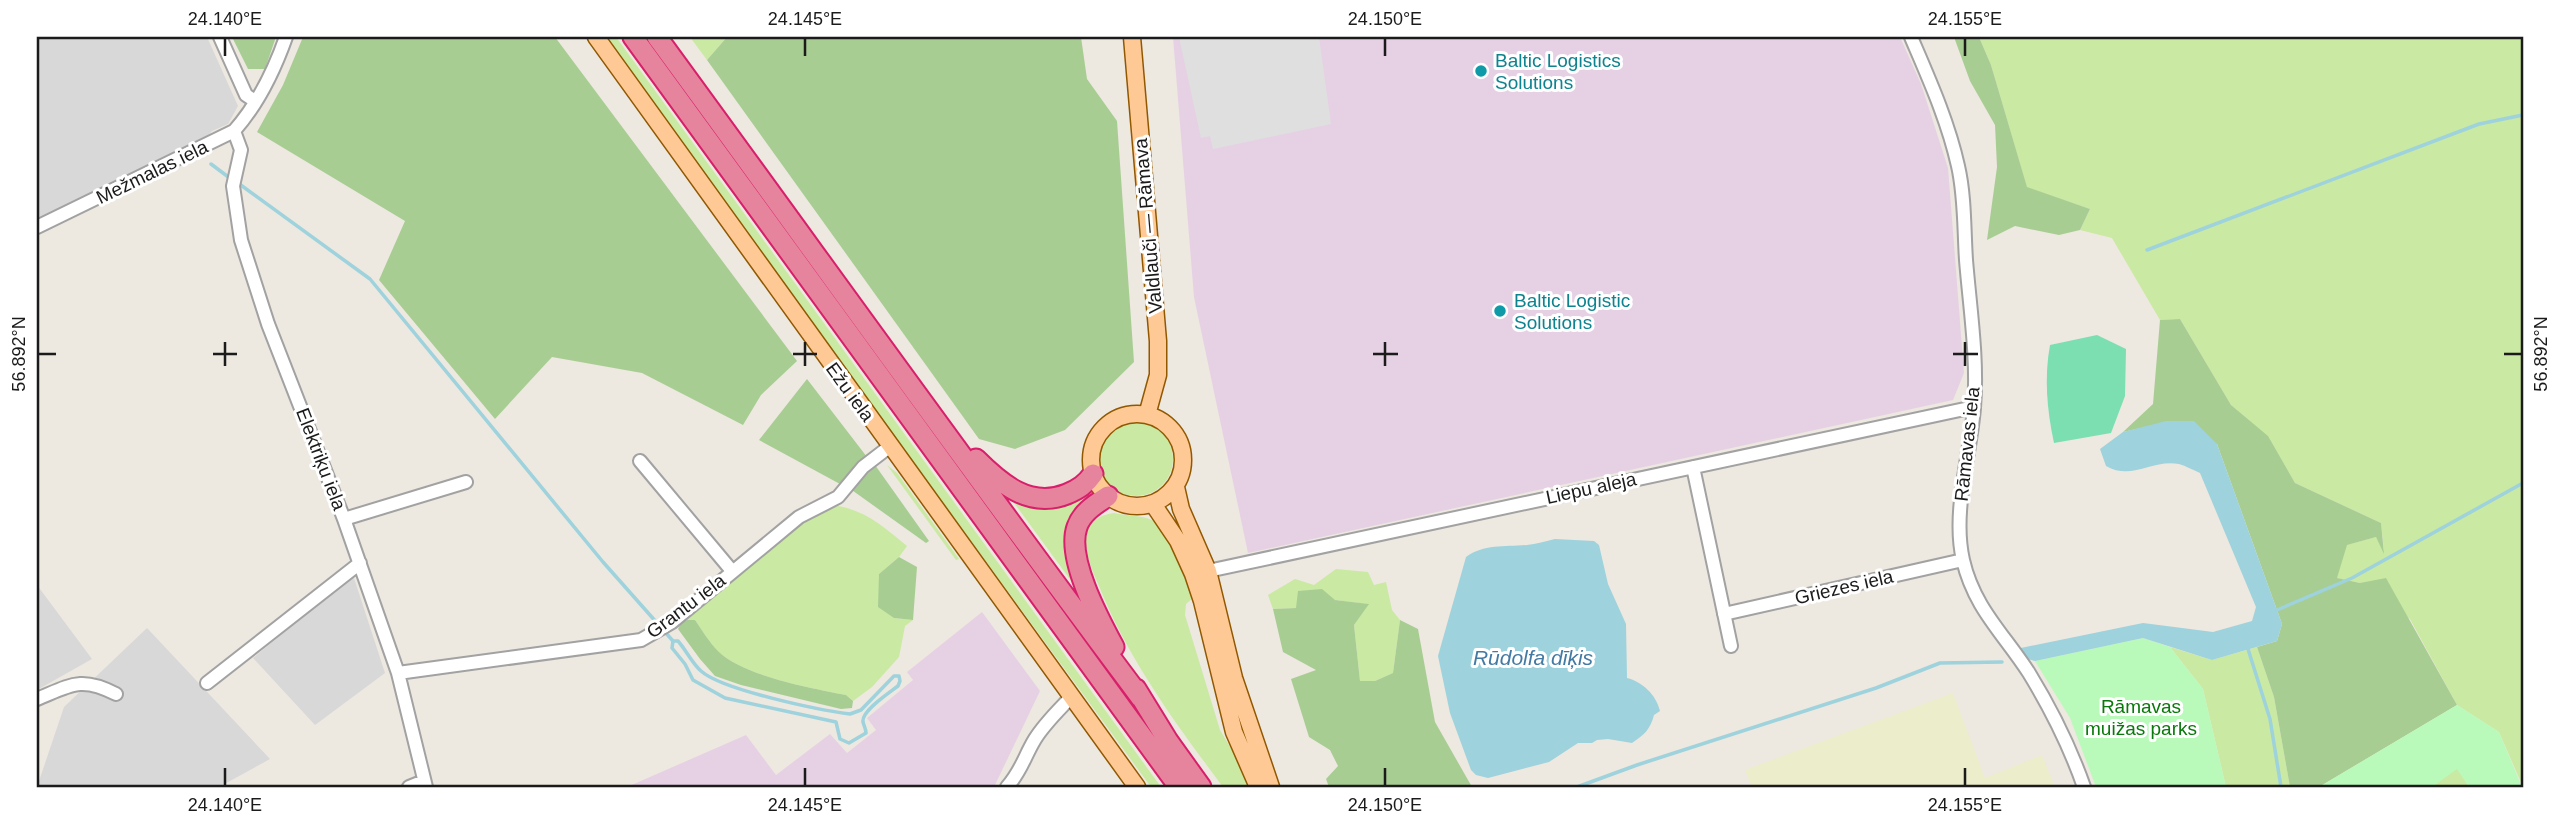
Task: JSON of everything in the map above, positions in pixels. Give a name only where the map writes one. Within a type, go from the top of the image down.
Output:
[{"type":"highway","points":[[633,37],[1179,787]]},
{"type":"highway","points":[[657,37],[1017,534],[1141,698],[1201,787]]},
{"type":"highway","points":[[941,426],[994,478],[1030,497],[1059,497],[1081,488],[1093,474]]},
{"type":"highway","points":[[1108,496],[1088,510],[1077,526],[1077,557],[1096,610],[1141,698]]},
{"type":"main road","name":"Ežu iela","points":[[596,37],[889,447],[1137,787]]},
{"type":"main road","name":"Valdlauči — Rāmava","points":[[1132,37],[1158,341],[1158,374],[1147,415]]},
{"type":"main road","points":[[1176,487],[1153,504],[1132,506],[1108,496],[1093,474],[1091,461],[1100,431],[1119,418],[1133,414],[1147,415],[1171,428],[1179,440],[1183,467],[1176,487],[1181,509],[1208,571],[1237,689],[1271,787]]},
{"type":"main road","points":[[1153,504],[1178,541],[1193,574],[1234,732],[1258,787]]},
{"type":"street","points":[[220,37],[240,85],[254,101]]},
{"type":"street","name":"Mežmalas iela","points":[[37,227],[234,131],[247,117],[269,79],[286,37]]},
{"type":"street","name":"Rāmavas iela","points":[[1911,37],[1941,108],[1958,167],[1974,363],[1974,407],[1959,521],[1963,560],[1977,600],[2028,671],[2071,752],[2084,787]]},
{"type":"street","name":"Elektriķu iela","points":[[234,131],[241,150],[233,186],[241,240],[268,324],[344,519],[398,673],[425,784]]},
{"type":"street","name":"Liepu aleja","points":[[1208,571],[1974,407]]},
{"type":"street","name":"Grantu iela","points":[[398,673],[641,640],[672,622],[799,517],[838,497],[863,467],[889,447]]},
{"type":"street","points":[[640,461],[732,571]]},
{"type":"street","points":[[1693,467],[1731,646]]},
{"type":"street","points":[[344,519],[466,482]]},
{"type":"street","name":"Griezes iela","points":[[1724,614],[1963,560]]},
{"type":"street","points":[[207,683],[360,564]]},
{"type":"street","points":[[37,699],[74,684],[97,684],[116,694]]},
{"type":"street","points":[[1007,787],[1020,772],[1033,743],[1045,725],[1072,697]]},
{"type":"street","points":[[409,787],[425,784]]},
{"type":"shaded area","points":[[37,37],[207,37],[238,106],[228,124],[212,131],[204,140],[37,219]]},
{"type":"shaded area","points":[[1173,37],[1900,37],[1921,84],[1948,168],[1964,373],[1953,400],[1248,553],[1194,297]]},
{"type":"shaded area","points":[[1179,37],[1319,37],[1331,124],[1213,149],[1210,136],[1201,138]]},
{"type":"shaded area","points":[[353,575],[385,673],[315,725],[253,658]]},
{"type":"shaded area","points":[[37,585],[92,659],[37,690]]},
{"type":"shaded area","points":[[982,612],[1040,691],[995,785],[997,787],[627,787],[746,735],[776,775],[830,734],[847,753],[876,730],[867,718],[913,680],[907,672]]},
{"type":"shaded area","points":[[147,628],[270,759],[219,787],[37,787],[64,707]]},
{"type":"green space","points":[[232,37],[276,37],[265,69],[248,69]]},
{"type":"green space","points":[[303,37],[555,37],[797,361],[761,395],[743,425],[642,373],[552,357],[495,419],[379,280],[405,221],[257,132],[283,85]]},
{"type":"green space","points":[[602,37],[616,37],[1161,787],[1151,787]]},
{"type":"green space","points":[[690,37],[727,37],[707,60]]},
{"type":"green space","points":[[727,37],[1081,37],[1087,79],[1117,121],[1134,362],[1065,430],[1015,449],[979,439],[707,60]]},
{"type":"green space","points":[[1954,37],[1979,37],[1991,65],[2027,187],[2090,209],[2080,230],[2059,235],[2015,226],[1987,240],[1997,167],[1995,125],[1970,81]]},
{"type":"green space","points":[[1979,37],[2523,37],[2523,787],[2499,732],[2457,705],[2410,619],[2360,583],[2336,578],[2346,545],[2376,537],[2384,551],[2381,523],[2295,483],[2268,437],[2231,405],[2180,319],[2160,320],[2112,238],[2080,230],[2090,209],[2027,188],[1991,65]]},
{"type":"green space","points":[[2180,319],[2231,405],[2268,436],[2295,483],[2381,523],[2384,554],[2376,537],[2347,545],[2337,578],[2360,583],[2386,578],[2457,705],[2319,787],[2290,787],[2274,697],[2257,647],[2277,641],[2282,624],[2217,444],[2141,428],[2123,432],[2153,404],[2160,320]]},
{"type":"green space","points":[[2097,335],[2126,349],[2125,396],[2111,433],[2054,443],[2047,394],[2050,345]]},
{"type":"green space","points":[[807,379],[867,457],[840,484],[759,440]]},
{"type":"green space","points":[[1136,422],[1150,425],[1162,433],[1170,445],[1173,459],[1170,473],[1162,485],[1150,493],[1136,496],[1122,493],[1110,485],[1102,473],[1099,459],[1102,445],[1110,433],[1122,425]]},
{"type":"green space","points":[[875,465],[929,541],[926,543],[849,488]]},
{"type":"green space","points":[[887,465],[897,473],[959,559],[956,560]]},
{"type":"green space","points":[[1083,498],[1078,509],[1091,608],[1012,500]]},
{"type":"green space","points":[[838,506],[867,516],[907,546],[899,557],[879,574],[894,618],[913,620],[905,626],[899,657],[872,687],[853,701],[846,695],[778,680],[729,660],[718,651],[695,620],[687,620],[779,538],[819,513]]},
{"type":"green space","points":[[1114,513],[1152,520],[1160,525],[1172,543],[1194,597],[1186,604],[1185,615],[1220,730],[1254,787],[1223,787],[1171,715],[1124,639],[1094,575],[1086,545],[1091,524]]},
{"type":"green space","points":[[899,557],[917,567],[913,620],[894,618],[878,607],[879,574]]},
{"type":"green space","points":[[1336,569],[1368,572],[1374,585],[1386,582],[1392,610],[1400,620],[1393,673],[1375,681],[1360,681],[1354,625],[1368,604],[1335,600],[1297,608],[1273,609],[1268,595],[1295,579],[1314,585]]},
{"type":"green space","points":[[1322,589],[1335,600],[1369,604],[1354,625],[1360,681],[1375,681],[1393,673],[1400,620],[1418,629],[1435,722],[1472,787],[1329,787],[1326,779],[1338,766],[1330,750],[1309,737],[1291,679],[1316,670],[1283,652],[1273,609],[1296,608],[1298,591]]},
{"type":"green space","points":[[695,620],[718,651],[729,660],[778,680],[846,695],[853,701],[852,708],[841,709],[741,685],[715,676],[678,629],[681,623]]},
{"type":"green space","name":"Rāmavas muižas parks","points":[[2143,638],[2170,647],[2203,689],[2226,787],[2096,787],[2070,718],[2035,661]]},
{"type":"green space","points":[[2170,647],[2212,660],[2257,647],[2274,697],[2290,787],[2226,787],[2203,689]]},
{"type":"green space","points":[[1953,693],[1985,778],[2042,755],[2055,787],[1752,787],[1745,770]]},
{"type":"green space","points":[[2457,705],[2499,732],[2522,787],[2469,787],[2457,769],[2432,787],[2319,787]]},
{"type":"green space","points":[[2457,768],[2469,787],[2432,787]]},
{"type":"water","points":[[2166,421],[2194,421],[2217,444],[2282,624],[2277,641],[2212,660],[2143,638],[2035,661],[2021,657],[2016,649],[2143,623],[2213,632],[2252,621],[2256,607],[2200,473],[2179,464],[2169,463],[2133,471],[2115,470],[2106,466],[2100,449],[2123,432]]},
{"type":"water","name":"Rūdolfa dīķis","points":[[1555,539],[1594,541],[1599,545],[1608,584],[1626,624],[1627,678],[1648,690],[1660,711],[1654,715],[1646,732],[1632,743],[1608,739],[1578,743],[1549,762],[1488,778],[1476,775],[1471,770],[1450,713],[1438,656],[1466,557],[1487,548],[1527,545]]},
{"type":"waterway","points":[[2147,250],[2479,124],[2523,115]]},
{"type":"waterway","points":[[211,164],[231,179]]},
{"type":"waterway","points":[[238,183],[370,279],[603,562],[673,641],[678,641],[701,671],[749,692],[850,714],[861,710],[894,676],[899,676],[900,681],[898,686],[866,713],[863,722],[866,733],[849,743],[840,739],[836,722],[725,698],[693,680],[672,648],[673,641]]},
{"type":"waterway","points":[[2277,610],[2352,578],[2523,483]]},
{"type":"waterway","points":[[2248,649],[2270,719],[2281,787]]},
{"type":"waterway","points":[[1577,787],[1876,688],[1940,663],[2002,662]]},
{"type":"place","name":"Baltic Logistics Solutions","points":[[1481,71]]},
{"type":"place","name":"Baltic Logistic Solutions","points":[[1500,311]]}]
